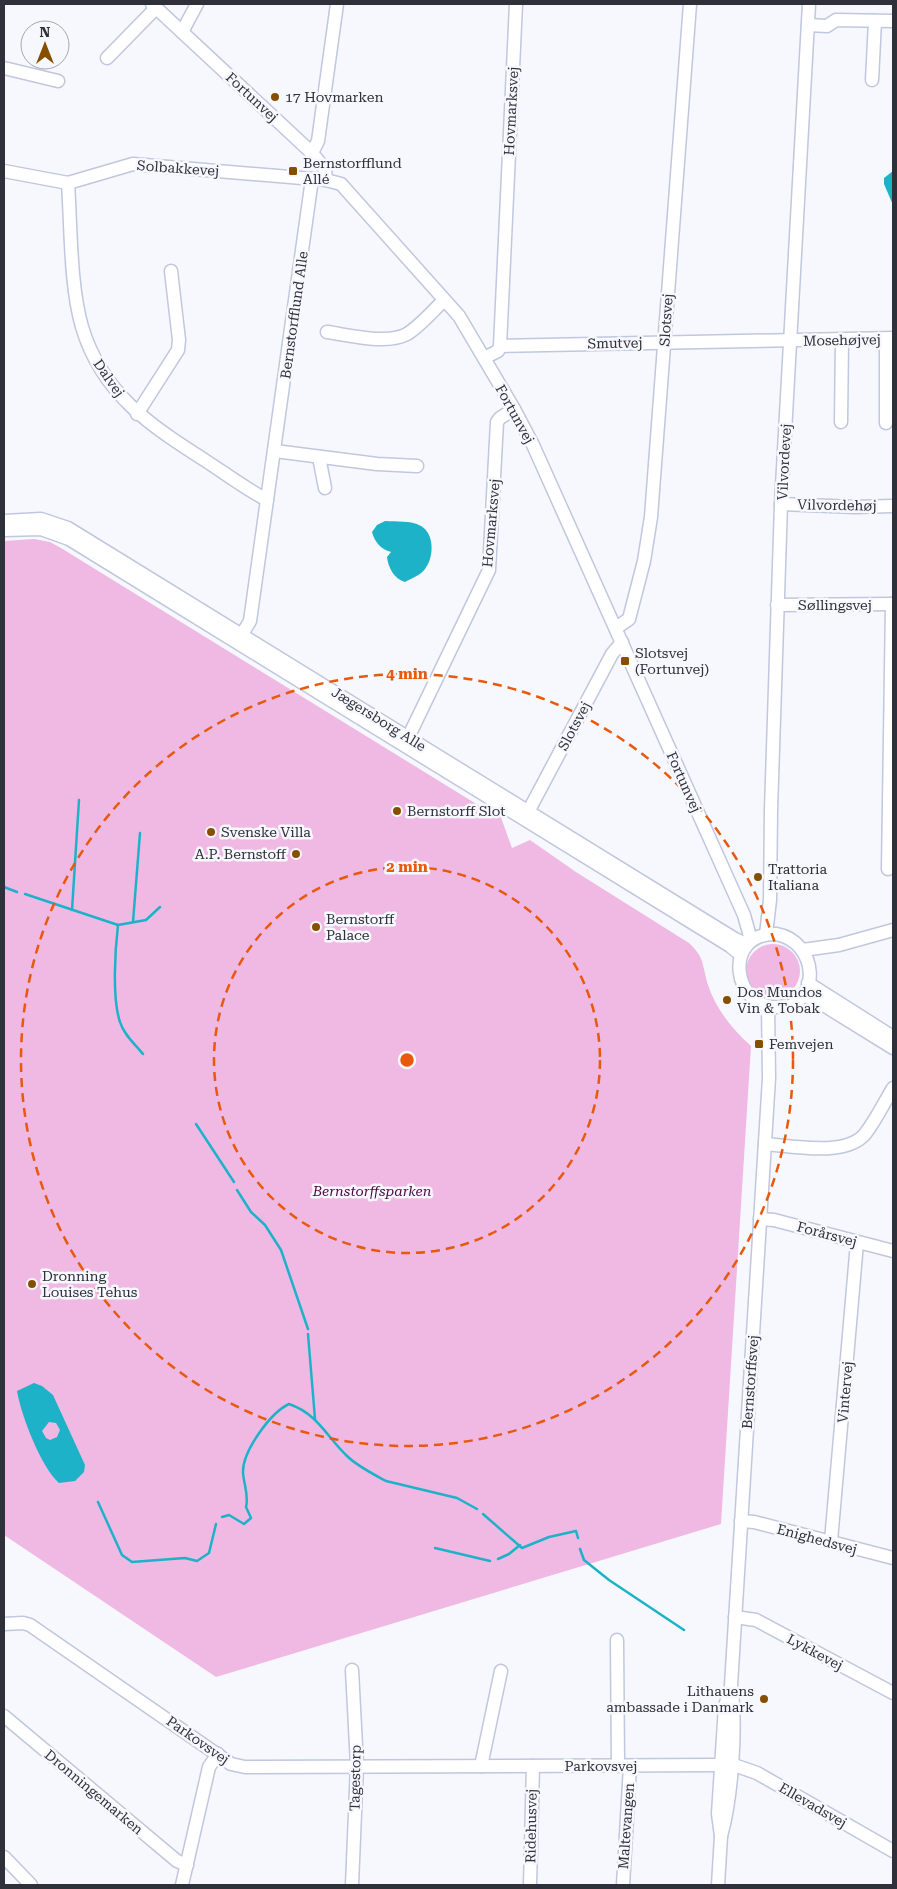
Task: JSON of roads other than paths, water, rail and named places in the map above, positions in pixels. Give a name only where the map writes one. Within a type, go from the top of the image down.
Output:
[{"type":"street","points":[[182,32],[197,4]]},
{"type":"street","points":[[312,153],[318,141],[337,4]]},
{"type":"street","name":"Hovmarksvej","points":[[500,346],[516,4]]},
{"type":"street","name":"Slotsvej","points":[[616,628],[629,619],[644,561],[651,517],[690,4]]},
{"type":"street","name":"Vilvordevej","points":[[757,941],[770,900],[781,504],[809,4]]},
{"type":"street","name":"Fortunvej","points":[[107,58],[154,6],[312,153],[325,169],[326,180],[341,184],[459,316],[533,445],[757,941]]},
{"type":"street","points":[[808,25],[827,26],[836,20],[893,21]]},
{"type":"street","points":[[872,80],[875,21]]},
{"type":"street","points":[[4,68],[58,81]]},
{"type":"street","name":"Solbakkevej","points":[[4,171],[68,183],[133,164],[326,180]]},
{"type":"street","name":"Bernstorfflund Alle","points":[[239,639],[250,621],[312,179]]},
{"type":"street","name":"Dalvej","points":[[68,183],[76,299],[82,328],[93,356],[113,389],[137,414],[168,437],[267,500]]},
{"type":"street","points":[[137,414],[178,350],[179,340],[172,271]]},
{"type":"street","points":[[327,332],[388,340],[400,337],[409,333],[444,300]]},
{"type":"street","points":[[886,423],[890,338]]},
{"type":"street","name":"Mosehøjvej","points":[[790,341],[890,338]]},
{"type":"street","points":[[841,422],[842,340]]},
{"type":"street","name":"Smutvej","points":[[500,346],[790,341]]},
{"type":"street","points":[[484,358],[498,352],[500,346]]},
{"type":"street","name":"Hovmarksvej","points":[[406,742],[489,570],[497,422],[514,409]]},
{"type":"street","points":[[275,451],[318,458],[417,466]]},
{"type":"street","points":[[318,458],[326,488]]},
{"type":"street","name":"Vilvordehøj","points":[[781,504],[855,508],[893,506]]},
{"type":"street","name":"Jægersborg Alle","points":[[4,521],[34,519],[63,525],[239,639]]},
{"type":"street","name":"Jægersborg Alle","points":[[4,530],[35,528],[62,535],[239,639],[721,941],[757,941]]},
{"type":"street","points":[[888,869],[891,773],[892,604]]},
{"type":"street","name":"Søllingsvej","points":[[777,605],[892,604]]},
{"type":"street","name":"Slotsvej","points":[[528,812],[612,654],[622,642]]},
{"type":"street","name":"Jægersborg Alle","points":[[406,742],[528,812],[734,939],[757,941]]},
{"type":"street","points":[[803,950],[838,945],[893,930]]},
{"type":"street","points":[[790,939],[803,950],[809,964],[808,983],[802,996],[794,1003],[774,1007],[755,999],[744,986],[739,973],[757,941],[790,939]]},
{"type":"street","points":[[809,964],[838,945]]},
{"type":"street","points":[[808,983],[893,1037]]},
{"type":"street","points":[[802,996],[818,1001],[893,1048]]},
{"type":"street","name":"Bernstorffsvej","points":[[718,1885],[721,1836],[727,1815],[726,1765],[734,1707],[731,1685],[774,1007]]},
{"type":"street","points":[[765,1144],[836,1148],[853,1144],[865,1134],[893,1088]]},
{"type":"street","name":"Forårsvej","points":[[760,1219],[774,1220],[893,1251]]},
{"type":"street","name":"Vintervej","points":[[831,1541],[857,1243]]},
{"type":"street","name":"Enighedsvej","points":[[741,1521],[831,1541],[893,1558]]},
{"type":"street","name":"Lykkevej","points":[[735,1617],[756,1620],[893,1693]]},
{"type":"street","name":"Parkovsvej","points":[[4,1624],[23,1623],[30,1625],[231,1764],[245,1767],[357,1765],[726,1765]]},
{"type":"street","name":"Maltevangen","points":[[617,1640],[624,1766],[623,1885]]},
{"type":"street","name":"Tagestorp","points":[[352,1670],[357,1765],[352,1885]]},
{"type":"street","points":[[481,1766],[501,1671]]},
{"type":"street","name":"Dronningemarken","points":[[4,1716],[176,1861],[187,1865]]},
{"type":"street","points":[[182,1885],[209,1767],[218,1754]]},
{"type":"street","name":"Ellevadsvej","points":[[726,1765],[757,1773],[893,1851]]},
{"type":"street","name":"Ridehusvej","points":[[530,1885],[533,1766]]},
{"type":"street","points":[[4,1857],[31,1885]]},
{"type":"water","points":[[893,171],[893,205],[884,184],[884,178]]},
{"type":"water","points":[[385,521],[417,524],[426,530],[431,540],[430,559],[425,569],[405,582],[398,578],[390,569],[387,557],[391,552],[379,545],[373,536],[372,532],[377,525]]},
{"type":"water","points":[[34,1383],[42,1386],[53,1395],[85,1465],[84,1472],[75,1481],[59,1483],[45,1465],[27,1426],[17,1391]],"holes":[[[49,1422],[56,1423],[60,1430],[57,1437],[50,1440],[46,1438],[42,1431]]]},
{"type":"waterway","points":[[72,910],[79,800]]},
{"type":"waterway","points":[[133,922],[140,833]]},
{"type":"waterway","points":[[4,887],[17,892]]},
{"type":"waterway","points":[[25,894],[118,925],[146,920],[160,907]]},
{"type":"waterway","points":[[118,925],[115,974],[117,1012],[124,1031],[143,1054]]},
{"type":"waterway","points":[[196,1124],[234,1182]]},
{"type":"waterway","points":[[237,1190],[251,1212],[265,1225],[281,1250],[308,1329]]},
{"type":"waterway","points":[[308,1334],[315,1419]]},
{"type":"waterway","points":[[222,1517],[229,1515],[244,1524],[251,1518],[246,1507],[247,1495],[243,1473],[244,1464],[258,1434],[274,1416],[289,1404],[299,1408],[315,1420],[347,1456],[371,1473],[386,1481],[457,1498],[477,1509]]},
{"type":"waterway","points":[[98,1502],[122,1555],[132,1562],[185,1558],[197,1561],[209,1553],[216,1524]]},
{"type":"waterway","points":[[483,1514],[522,1548],[549,1537],[576,1531],[578,1538]]},
{"type":"waterway","points":[[498,1559],[509,1554],[520,1545]]},
{"type":"waterway","points":[[435,1548],[490,1561]]},
{"type":"waterway","points":[[580,1549],[584,1560],[609,1580],[684,1630]]},
{"type":"place","name":"17 Hovmarken","points":[[275,97]]},
{"type":"place","name":"Bernstorfflund Allé","points":[[293,171]]},
{"type":"place","name":"Slotsvej (Fortunvej)","points":[[625,661]]},
{"type":"place","name":"Bernstorff Slot","points":[[397,811]]},
{"type":"place","name":"Svenske Villa","points":[[211,832]]},
{"type":"place","name":"A.P. Bernstoff","points":[[296,854]]},
{"type":"place","name":"Trattoria Italiana","points":[[758,877]]},
{"type":"place","name":"Bernstorff Palace","points":[[316,927]]},
{"type":"place","name":"Dos Mundos Vin & Tobak","points":[[727,1000]]},
{"type":"place","name":"Femvejen","points":[[759,1044]]},
{"type":"place","name":"Dronning Louises Tehus","points":[[32,1284]]},
{"type":"place","name":"Lithauens ambassade i Danmark","points":[[764,1699]]},
{"type":"park label","name":"Bernstorffsparken","points":[[372,1191]]}]
